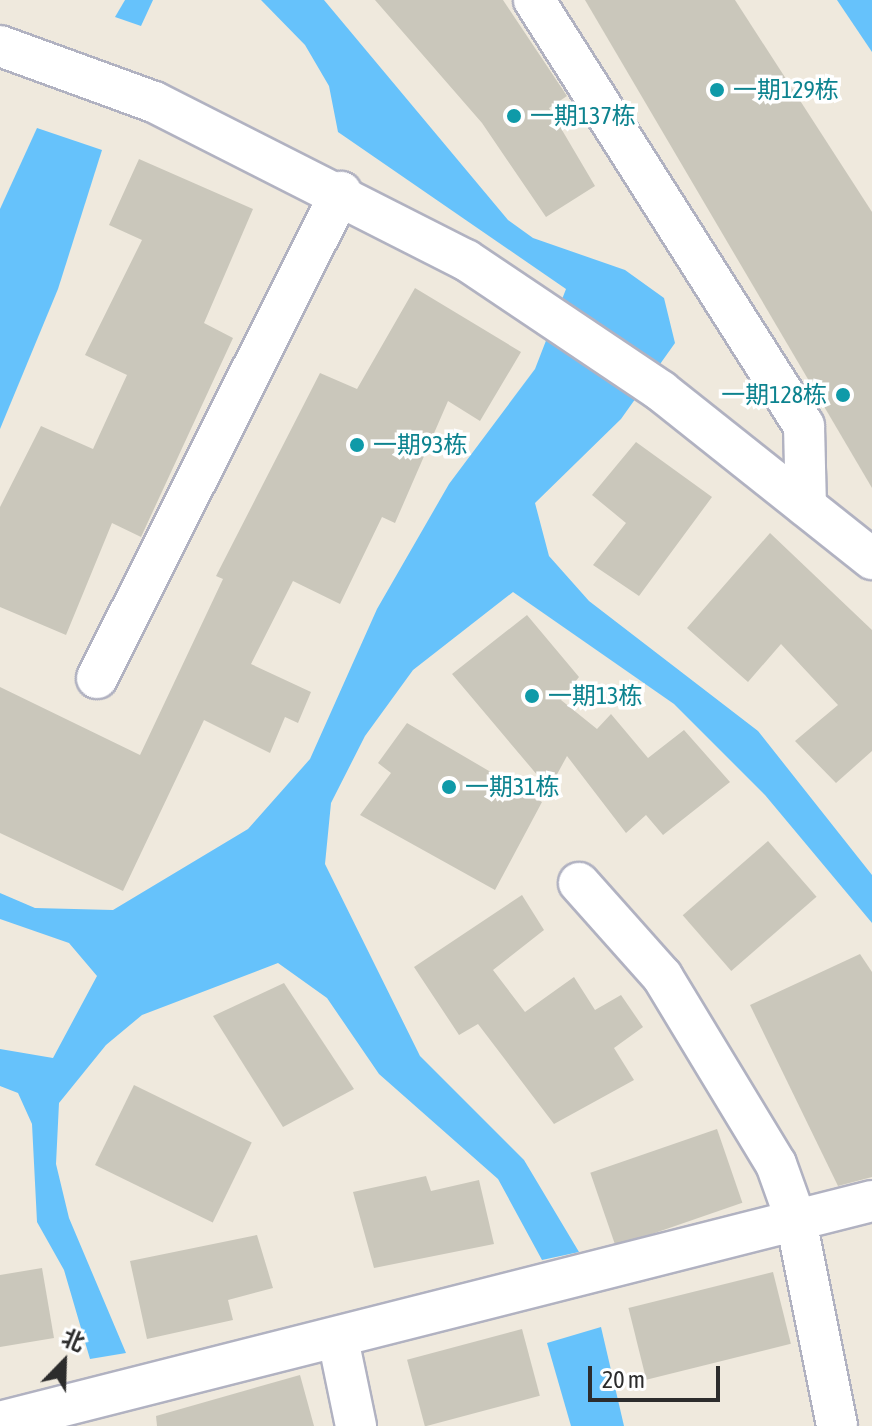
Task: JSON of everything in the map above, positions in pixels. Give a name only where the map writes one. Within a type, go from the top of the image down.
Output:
[{"type":"street","points":[[534,0],[804,426],[806,506]]},
{"type":"street","points":[[0,46],[154,102],[341,192],[549,311],[661,391],[872,559]]},
{"type":"street","points":[[97,678],[341,192]]},
{"type":"street","points":[[579,883],[662,976],[776,1164],[796,1220],[837,1426]]},
{"type":"street","points":[[0,1422],[338,1339],[872,1201]]},
{"type":"street","points":[[338,1339],[356,1426]]},
{"type":"water","points":[[125,0],[153,0],[141,26],[115,17]]},
{"type":"water","points":[[261,0],[324,0],[508,220],[533,238],[625,270],[664,298],[675,343],[621,419],[535,503],[549,556],[589,601],[758,731],[872,875],[872,923],[765,795],[674,704],[513,592],[413,670],[365,736],[331,803],[325,864],[420,1056],[524,1160],[579,1252],[542,1260],[498,1179],[379,1074],[327,998],[278,963],[142,1015],[106,1045],[59,1103],[56,1164],[69,1218],[126,1353],[90,1359],[64,1270],[37,1222],[32,1124],[18,1093],[0,1086],[0,1049],[53,1058],[97,976],[69,943],[0,919],[0,893],[35,908],[113,910],[248,829],[310,759],[377,609],[449,484],[535,369],[566,289],[338,132],[329,86],[305,45]]},
{"type":"water","points":[[837,0],[872,0],[872,52]]},
{"type":"water","points":[[37,128],[102,150],[58,289],[0,429],[0,209]]},
{"type":"water","points":[[601,1327],[624,1426],[571,1426],[547,1343]]},
{"type":"building","name":"一期137栋","points":[[375,0],[503,0],[567,96],[549,108],[595,186],[546,217],[482,123]]},
{"type":"building","name":"一期129栋","points":[[585,0],[735,0],[872,212],[872,488]]},
{"type":"building","points":[[139,159],[253,209],[204,323],[233,338],[141,537],[112,523],[66,635],[0,607],[0,507],[41,426],[93,449],[127,375],[85,355],[142,240],[109,225]]},
{"type":"building","points":[[415,288],[521,352],[480,421],[448,401],[395,523],[382,517],[340,604],[293,581],[251,664],[311,692],[298,723],[285,717],[270,753],[204,720],[123,891],[0,833],[0,687],[140,755],[223,579],[216,576],[320,373],[357,389]]},
{"type":"building","points":[[636,442],[712,497],[639,596],[593,565],[626,523],[592,495]]},
{"type":"building","points":[[770,533],[872,630],[872,751],[836,783],[795,741],[838,705],[781,644],[748,682],[687,628]]},
{"type":"building","points":[[527,615],[579,677],[561,700],[597,729],[611,714],[648,758],[684,730],[730,782],[663,835],[646,815],[626,833],[567,756],[549,789],[452,674]]},
{"type":"building","name":"一期31栋","points":[[407,723],[542,802],[495,890],[360,815],[391,773],[378,763]]},
{"type":"building","points":[[768,841],[817,897],[731,971],[683,915]]},
{"type":"building","points":[[522,895],[544,930],[493,970],[525,1012],[574,977],[595,1010],[621,995],[643,1027],[614,1048],[634,1080],[554,1124],[478,1024],[459,1035],[414,967]]},
{"type":"building","points":[[860,954],[872,972],[872,1177],[838,1186],[750,1005]]},
{"type":"building","points":[[284,983],[354,1089],[283,1127],[213,1016]]},
{"type":"building","points":[[134,1085],[252,1142],[213,1222],[95,1165]]},
{"type":"building","points":[[717,1129],[742,1203],[616,1246],[590,1173]]},
{"type":"building","points":[[426,1176],[431,1191],[479,1180],[494,1244],[374,1268],[353,1192]]},
{"type":"building","points":[[257,1235],[273,1288],[228,1300],[233,1320],[147,1339],[130,1261]]},
{"type":"building","points":[[42,1268],[54,1338],[0,1347],[0,1275]]},
{"type":"building","points":[[773,1272],[791,1344],[646,1380],[628,1308]]},
{"type":"building","points":[[522,1329],[540,1396],[425,1426],[407,1360]]},
{"type":"building","points":[[300,1375],[314,1426],[157,1426],[156,1416]]},
{"type":"place","name":"一期129栋","points":[[717,90]]},
{"type":"place","name":"一期137栋","points":[[514,116]]},
{"type":"place","name":"一期128栋","points":[[843,395]]},
{"type":"place","name":"一期93栋","points":[[357,445]]},
{"type":"place","name":"一期13栋","points":[[532,696]]},
{"type":"place","name":"一期31栋","points":[[449,787]]}]
